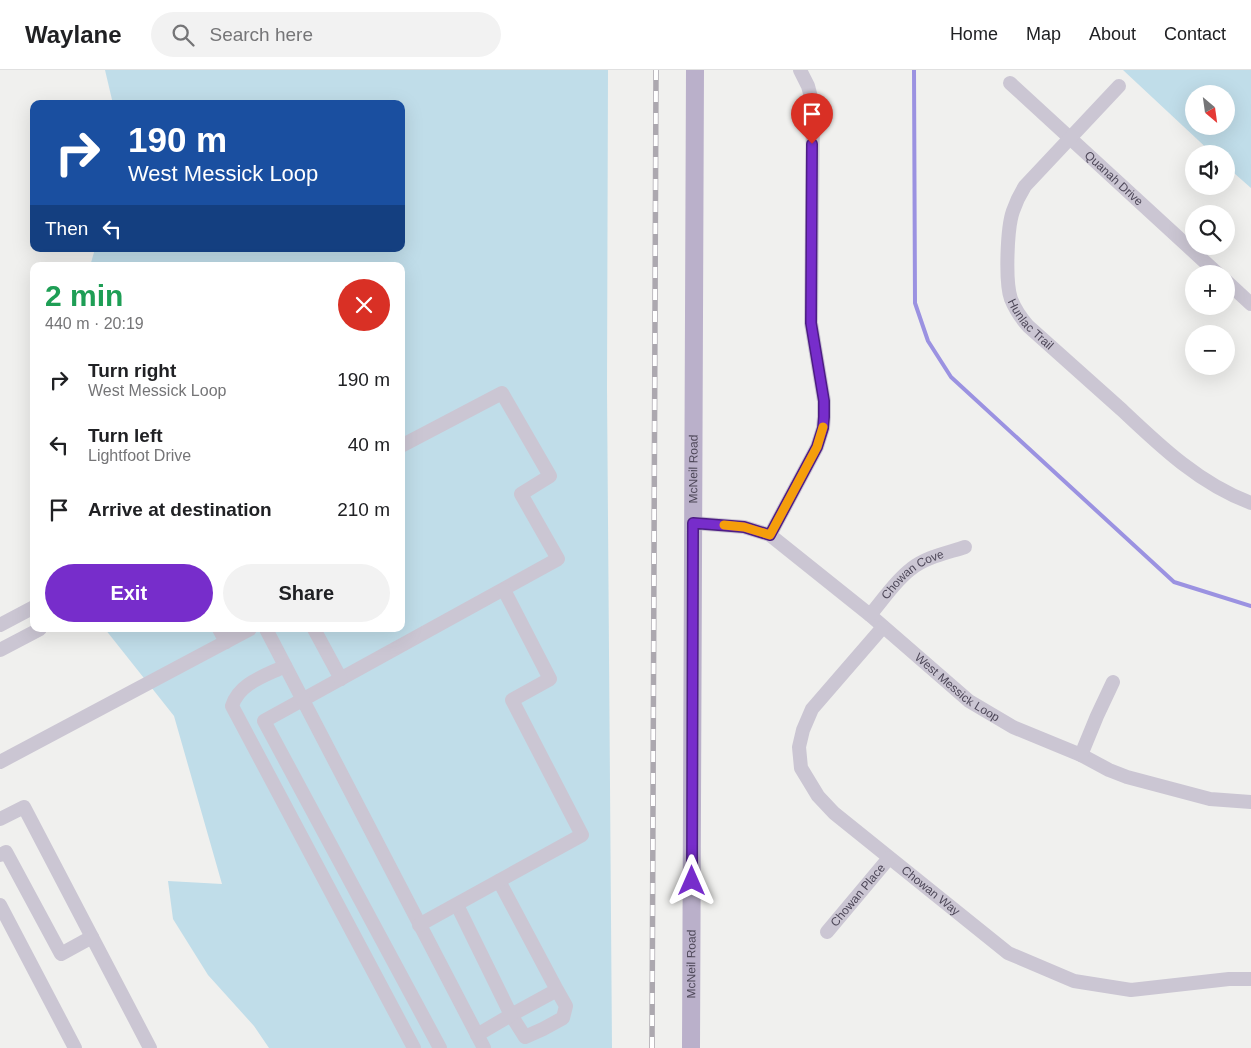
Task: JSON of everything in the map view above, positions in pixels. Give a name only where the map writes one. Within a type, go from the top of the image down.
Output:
[{"type":"main road","name":"McNeil Road","points":[[690,1048],[695,70]]},
{"type":"street","points":[[770,535],[817,447],[823,428],[824,417],[824,401],[811,323],[813,105],[808,86],[800,70]]},
{"type":"street","name":"Quanah Drive","points":[[1010,83],[1208,265]]},
{"type":"street","name":"Hunlac Trail","points":[[1119,86],[1025,186],[1012,212],[1010,224],[1008,286],[1011,300],[1018,314],[1028,326],[1149,436],[1190,470],[1208,482],[1251,503]]},
{"type":"street","points":[[1235,289],[1251,304]]},
{"type":"street","points":[[405,444],[502,393],[550,476],[521,494],[558,559],[264,721],[440,1048]]},
{"type":"street","name":"West Messick Loop","points":[[693,523],[744,527],[770,535],[870,615],[969,701],[1013,726],[1082,755],[1109,770],[1127,777],[1210,799],[1251,802]]},
{"type":"street","name":"Chowan Cove","points":[[870,615],[912,568],[924,561],[965,547]]},
{"type":"street","points":[[419,926],[582,835],[512,700],[550,679],[504,590]]},
{"type":"street","points":[[0,625],[30,609]]},
{"type":"street","name":"Chowan Way","points":[[883,627],[812,709],[803,730],[799,747],[801,768],[823,802],[834,813],[1008,953],[1074,981],[1131,990],[1251,978]]},
{"type":"street","points":[[0,650],[34,632]]},
{"type":"street","points":[[221,632],[226,642]]},
{"type":"street","points":[[0,762],[244,632]]},
{"type":"street","points":[[268,632],[484,1048]]},
{"type":"street","points":[[316,632],[340,679]]},
{"type":"street","points":[[285,666],[247,684],[235,696],[232,706],[414,1048]]},
{"type":"street","points":[[1082,755],[1113,682]]},
{"type":"street","points":[[0,819],[24,807],[150,1048]]},
{"type":"street","points":[[0,855],[6,852],[62,954],[92,937]]},
{"type":"street","name":"Chowan Place","points":[[827,932],[889,858]]},
{"type":"street","points":[[457,905],[511,1015],[525,1037],[563,1018],[566,1006],[499,881]]},
{"type":"street","points":[[0,905],[75,1048]]},
{"type":"street","points":[[477,1035],[557,990]]},
{"type":"shaded area","points":[[105,70],[608,70],[607,389],[612,1048],[269,1048],[254,1026],[208,975],[173,919],[168,881],[222,884],[174,716],[107,632],[405,632],[405,262],[91,262],[94,252],[405,252],[405,100],[112,100]]},
{"type":"shaded area","points":[[1123,70],[1251,70],[1251,188],[1235,174],[1235,145],[1203,145],[1193,135],[1235,135],[1235,85],[1185,85],[1185,128]]},
{"type":"waterway","points":[[914,70],[915,303],[928,341],[951,377],[1174,582],[1251,606]]},
{"type":"railway","points":[[652,1048],[656,70]]},
{"type":"slow traffic","points":[[724,525],[744,527],[770,535],[817,447],[823,427]]},
{"type":"route","points":[[692,881],[693,523],[744,527],[770,535],[796,489],[820,440],[823,428],[824,401],[811,323],[812,144]]}]
